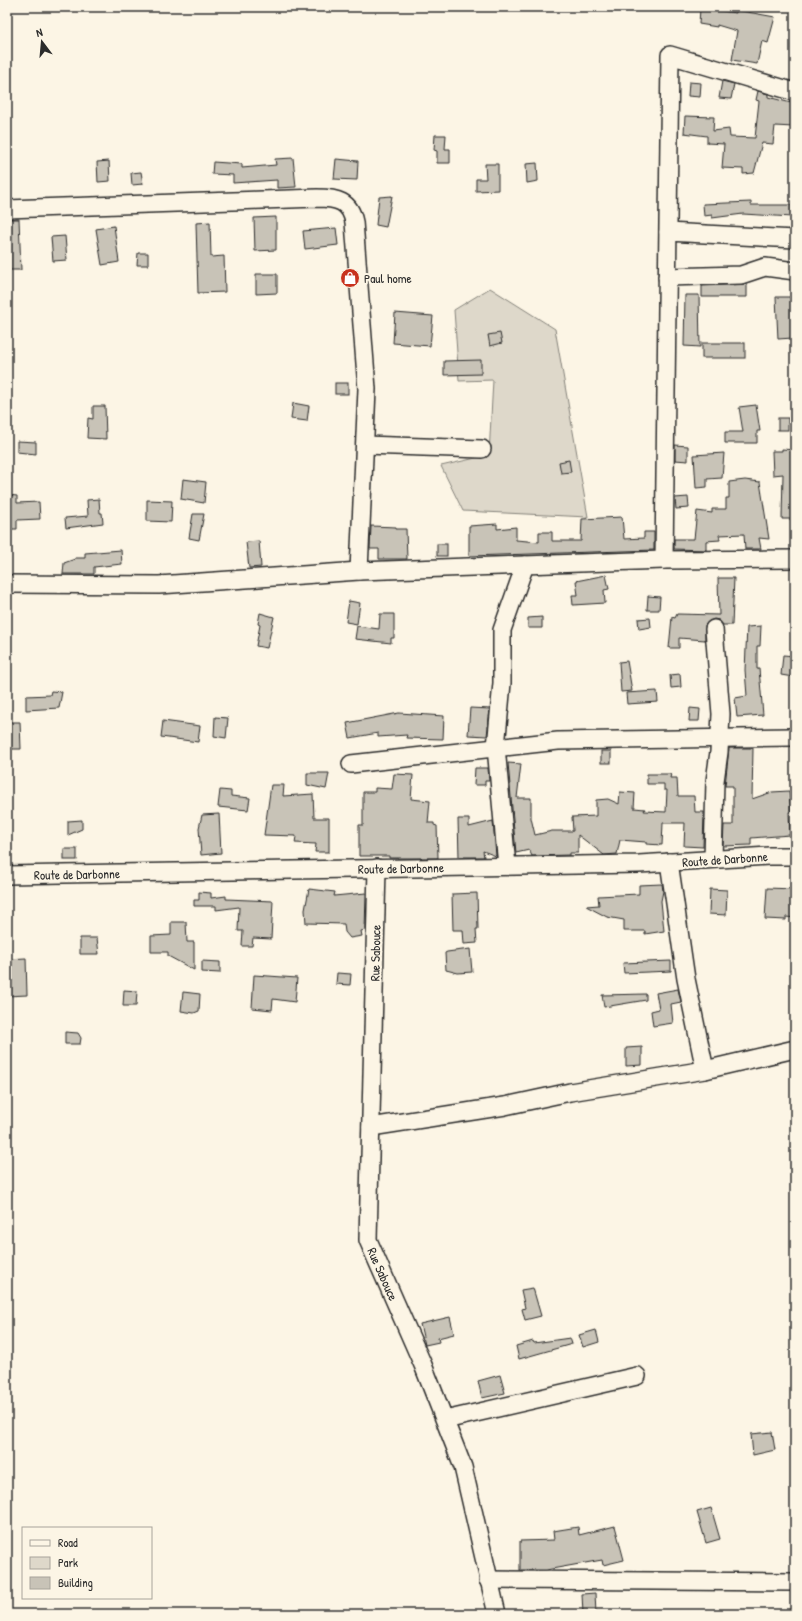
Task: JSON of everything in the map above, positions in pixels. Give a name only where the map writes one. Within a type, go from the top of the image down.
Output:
[{"type":"street","points":[[664,560],[670,55],[795,92]]},
{"type":"street","points":[[7,209],[332,198],[341,200],[351,210],[354,222],[367,389],[359,571]]},
{"type":"street","points":[[668,232],[795,239]]},
{"type":"street","points":[[667,277],[742,275],[765,267],[795,271]]},
{"type":"street","points":[[364,445],[482,449]]},
{"type":"street","points":[[7,584],[159,585],[359,571],[664,560],[795,559]]},
{"type":"street","points":[[507,866],[496,747],[502,683],[502,630],[525,565]]},
{"type":"street","points":[[713,859],[715,781],[720,714],[714,629]]},
{"type":"street","points":[[351,764],[558,741],[793,737]]},
{"type":"street","name":"Route de Darbonne","points":[[7,875],[507,866],[670,862],[795,856]]},
{"type":"street","points":[[670,862],[686,979],[705,1070]]},
{"type":"street","name":"Rue Sabouce","points":[[377,868],[368,1240],[445,1420],[463,1467],[497,1614]]},
{"type":"street","points":[[371,1127],[505,1106],[570,1092],[705,1070],[795,1049]]},
{"type":"street","points":[[445,1420],[637,1376]]},
{"type":"street","points":[[488,1580],[795,1582]]},
{"type":"green space","points":[[490,288],[555,329],[588,517],[463,511],[441,466],[489,455],[493,380],[459,381],[454,310]]},
{"type":"building","points":[[700,8],[736,13],[736,10],[775,17],[768,43],[762,41],[757,64],[732,60],[737,31],[717,25],[717,27],[699,24]]},
{"type":"building","points":[[722,81],[734,84],[731,99],[719,98]]},
{"type":"building","points":[[689,82],[701,83],[700,97],[688,96]]},
{"type":"building","points":[[758,91],[768,94],[768,97],[795,104],[793,127],[775,126],[773,144],[762,143],[754,173],[743,174],[743,169],[722,168],[724,144],[707,143],[707,136],[684,133],[685,116],[714,117],[713,131],[729,129],[730,137],[755,138],[759,101],[756,100]]},
{"type":"building","points":[[435,135],[446,135],[445,149],[450,149],[450,163],[437,163],[437,151],[434,150]]},
{"type":"building","points":[[293,158],[296,187],[277,188],[277,180],[233,183],[233,175],[212,174],[213,162],[242,164],[242,168],[276,165],[275,159]]},
{"type":"building","points":[[336,159],[358,161],[357,180],[334,179]]},
{"type":"building","points":[[109,161],[110,181],[98,182],[97,162]]},
{"type":"building","points":[[537,163],[538,181],[527,183],[526,164]]},
{"type":"building","points":[[485,164],[498,164],[498,190],[476,191],[476,179],[486,179]]},
{"type":"building","points":[[141,172],[143,184],[132,185],[131,173]]},
{"type":"building","points":[[392,196],[386,227],[376,225],[379,197]]},
{"type":"building","points":[[751,202],[751,205],[792,205],[792,217],[743,214],[712,218],[712,215],[704,216],[703,204]]},
{"type":"building","points":[[276,217],[276,250],[255,251],[254,218]]},
{"type":"building","points":[[7,219],[19,219],[21,270],[7,270]]},
{"type":"building","points":[[210,222],[211,257],[224,256],[225,292],[198,293],[196,223]]},
{"type":"building","points":[[114,226],[119,262],[102,265],[96,229]]},
{"type":"building","points":[[336,228],[338,245],[305,249],[303,231]]},
{"type":"building","points":[[65,236],[67,260],[53,261],[51,237]]},
{"type":"building","points":[[138,253],[148,253],[148,265],[137,265]]},
{"type":"building","points":[[256,274],[277,274],[277,293],[256,294]]},
{"type":"building","points":[[747,284],[747,297],[702,297],[702,286]]},
{"type":"building","points":[[685,295],[699,295],[700,347],[684,346]]},
{"type":"building","points":[[776,297],[792,297],[793,338],[778,339]]},
{"type":"building","points":[[395,313],[433,316],[430,346],[393,343]]},
{"type":"building","points":[[500,333],[502,343],[490,346],[488,335]]},
{"type":"building","points":[[702,343],[745,343],[745,358],[702,358]]},
{"type":"building","points":[[481,360],[481,374],[444,375],[444,361]]},
{"type":"building","points":[[335,383],[348,383],[348,394],[335,394]]},
{"type":"building","points":[[293,403],[309,406],[307,421],[291,419]]},
{"type":"building","points":[[756,405],[760,431],[757,431],[757,443],[725,443],[725,432],[743,432],[739,407]]},
{"type":"building","points":[[93,406],[105,406],[106,439],[87,438],[88,418],[93,419]]},
{"type":"building","points":[[778,418],[788,418],[788,430],[778,430]]},
{"type":"building","points":[[17,441],[36,442],[36,454],[17,452]]},
{"type":"building","points":[[675,445],[688,446],[688,461],[675,460]]},
{"type":"building","points":[[782,449],[795,450],[795,519],[782,519],[783,474],[773,475],[772,451],[782,451]]},
{"type":"building","points":[[724,453],[722,478],[707,479],[707,487],[696,488],[694,455]]},
{"type":"building","points":[[569,460],[571,472],[561,473],[559,462]]},
{"type":"building","points":[[183,479],[206,482],[204,503],[181,499]]},
{"type":"building","points":[[745,480],[760,482],[769,539],[759,538],[761,549],[745,549],[744,534],[719,535],[720,540],[706,541],[706,550],[674,549],[674,539],[694,539],[697,511],[712,513],[712,509],[726,509],[726,498],[729,498],[729,482]]},
{"type":"building","points":[[8,495],[17,496],[17,503],[39,502],[40,519],[17,520],[17,529],[7,529]]},
{"type":"building","points":[[688,497],[689,508],[676,509],[675,498]]},
{"type":"building","points":[[99,499],[100,513],[102,513],[103,523],[66,528],[65,518],[88,516],[87,500]]},
{"type":"building","points":[[147,500],[172,501],[171,522],[147,521]]},
{"type":"building","points":[[193,514],[204,514],[199,540],[189,538]]},
{"type":"building","points":[[622,517],[624,539],[644,538],[644,532],[654,532],[654,550],[469,556],[469,526],[497,524],[497,529],[516,527],[516,540],[539,542],[539,532],[552,532],[552,541],[581,541],[582,519]]},
{"type":"building","points":[[371,526],[406,529],[407,559],[379,559],[379,549],[370,549]]},
{"type":"building","points":[[259,541],[261,567],[249,568],[246,542]]},
{"type":"building","points":[[437,544],[447,544],[447,556],[437,556]]},
{"type":"building","points":[[121,550],[122,564],[94,567],[94,574],[63,574],[64,563],[75,558],[85,558],[85,553]]},
{"type":"building","points":[[606,575],[609,589],[604,590],[605,603],[573,605],[572,595],[578,595],[576,581]]},
{"type":"building","points":[[718,578],[734,578],[732,625],[723,625],[719,620],[714,619],[705,625],[705,640],[679,638],[679,648],[669,648],[672,617],[675,618],[677,614],[719,615]]},
{"type":"building","points":[[648,596],[660,597],[659,610],[647,610]]},
{"type":"building","points":[[349,601],[360,603],[357,624],[346,622]]},
{"type":"building","points":[[260,613],[274,617],[267,648],[256,646],[260,625],[258,624]]},
{"type":"building","points":[[380,614],[394,614],[394,638],[391,638],[391,643],[355,639],[357,626],[379,629]]},
{"type":"building","points":[[542,617],[542,628],[528,628],[528,618]]},
{"type":"building","points":[[650,618],[651,627],[639,629],[638,619]]},
{"type":"building","points":[[761,626],[760,646],[757,646],[757,669],[759,669],[763,715],[737,717],[735,698],[747,696],[745,670],[747,627]]},
{"type":"building","points":[[783,655],[795,656],[793,677],[781,675]]},
{"type":"building","points":[[627,661],[632,691],[621,692],[619,662]]},
{"type":"building","points":[[680,674],[681,687],[671,688],[670,675]]},
{"type":"building","points":[[51,691],[62,692],[59,708],[26,710],[26,696],[50,695]]},
{"type":"building","points":[[657,691],[658,702],[627,704],[626,693]]},
{"type":"building","points":[[470,708],[490,709],[487,736],[468,735]]},
{"type":"building","points":[[690,708],[700,709],[699,721],[689,721]]},
{"type":"building","points":[[399,713],[444,716],[443,739],[406,738],[407,735],[378,737],[378,733],[350,738],[347,723]]},
{"type":"building","points":[[215,717],[228,718],[226,738],[214,736]]},
{"type":"building","points":[[163,721],[200,726],[198,742],[161,737]]},
{"type":"building","points":[[7,722],[20,722],[21,749],[7,749]]},
{"type":"building","points":[[729,748],[753,748],[752,799],[772,792],[789,791],[791,811],[789,812],[790,835],[751,838],[751,845],[723,846],[724,825],[733,825],[733,786],[725,786]]},
{"type":"building","points":[[601,751],[611,751],[611,763],[601,763]]},
{"type":"building","points":[[508,763],[521,764],[517,798],[531,798],[531,818],[535,835],[552,831],[573,831],[572,817],[596,816],[596,800],[608,799],[619,804],[620,792],[635,793],[634,808],[645,809],[644,811],[666,812],[667,790],[664,790],[664,784],[647,784],[647,774],[671,774],[670,778],[677,778],[678,796],[694,796],[695,812],[704,812],[703,847],[684,846],[685,823],[663,823],[662,845],[620,840],[617,854],[604,855],[578,835],[578,853],[570,853],[570,855],[532,856],[529,850],[516,853]]},
{"type":"building","points":[[475,768],[488,768],[489,781],[485,781],[485,785],[474,785]]},
{"type":"building","points":[[307,773],[329,773],[326,789],[307,785]]},
{"type":"building","points":[[394,774],[413,775],[411,799],[430,801],[428,823],[434,823],[434,825],[437,826],[438,858],[389,858],[389,856],[359,856],[359,825],[363,825],[363,792],[375,792],[375,788],[392,789]]},
{"type":"building","points":[[271,785],[284,785],[283,796],[313,794],[314,818],[329,818],[329,852],[315,852],[316,844],[295,843],[296,836],[264,835]]},
{"type":"building","points":[[220,790],[231,791],[231,796],[250,798],[248,810],[218,807]]},
{"type":"building","points":[[219,814],[221,853],[201,855],[199,828],[202,815]]},
{"type":"building","points":[[458,819],[469,819],[469,827],[493,821],[496,856],[483,851],[484,857],[459,857]]},
{"type":"building","points":[[82,820],[82,829],[68,835],[68,821]]},
{"type":"building","points":[[64,849],[77,849],[77,860],[64,860]]},
{"type":"building","points":[[662,884],[663,891],[661,901],[664,931],[645,934],[645,931],[624,931],[624,920],[607,917],[586,906],[599,905],[598,896],[639,894],[639,885]]},
{"type":"building","points":[[767,888],[795,889],[795,918],[786,917],[786,920],[765,919]]},
{"type":"building","points":[[309,889],[335,892],[334,896],[366,893],[365,930],[361,931],[362,936],[350,938],[345,932],[344,924],[306,923],[305,910]]},
{"type":"building","points":[[710,889],[727,890],[726,915],[709,914]]},
{"type":"building","points":[[199,892],[211,893],[211,898],[226,896],[226,899],[273,901],[271,939],[253,938],[252,946],[242,946],[243,931],[238,931],[239,907],[216,910],[216,906],[194,906],[194,900],[199,900]]},
{"type":"building","points":[[477,893],[477,943],[464,944],[463,930],[453,930],[452,894]]},
{"type":"building","points":[[171,922],[186,922],[187,942],[194,942],[194,970],[168,956],[168,952],[151,952],[151,936],[171,935]]},
{"type":"building","points":[[80,938],[97,938],[99,954],[80,954]]},
{"type":"building","points":[[470,949],[472,972],[458,973],[446,970],[445,953]]},
{"type":"building","points":[[26,958],[27,995],[7,996],[7,959]]},
{"type":"building","points":[[202,961],[220,962],[220,973],[202,972]]},
{"type":"building","points":[[671,961],[671,971],[624,973],[623,963]]},
{"type":"building","points":[[337,973],[351,974],[350,985],[336,984]]},
{"type":"building","points":[[254,975],[297,978],[295,1002],[273,999],[272,1010],[252,1008]]},
{"type":"building","points":[[678,989],[681,1002],[671,1004],[673,1023],[653,1026],[651,1011],[659,1009],[656,993]]},
{"type":"building","points":[[124,990],[137,991],[136,1006],[123,1006]]},
{"type":"building","points":[[183,992],[200,994],[199,1011],[194,1013],[181,1011]]},
{"type":"building","points":[[646,994],[646,1000],[604,1007],[602,995]]},
{"type":"building","points":[[65,1032],[78,1033],[81,1038],[80,1044],[65,1044]]},
{"type":"building","points":[[642,1047],[642,1065],[626,1066],[626,1048]]},
{"type":"building","points":[[533,1288],[541,1316],[525,1320],[522,1309],[525,1308],[521,1290]]},
{"type":"building","points":[[450,1317],[454,1334],[438,1338],[439,1342],[425,1345],[420,1324]]},
{"type":"building","points":[[596,1330],[599,1342],[583,1347],[579,1335]]},
{"type":"building","points":[[570,1338],[572,1344],[519,1359],[516,1346],[533,1341],[534,1343]]},
{"type":"building","points":[[500,1375],[505,1393],[482,1398],[478,1381]]},
{"type":"building","points":[[772,1432],[775,1450],[753,1455],[751,1434]]},
{"type":"building","points":[[711,1508],[720,1539],[706,1543],[697,1512]]},
{"type":"building","points":[[615,1526],[624,1560],[603,1565],[602,1560],[546,1570],[520,1570],[520,1541],[554,1540],[553,1531],[578,1527],[579,1535]]},
{"type":"building","points":[[595,1593],[596,1614],[583,1614],[582,1594]]},
{"type":"place","name":"Paul home","points":[[350,278]]}]
